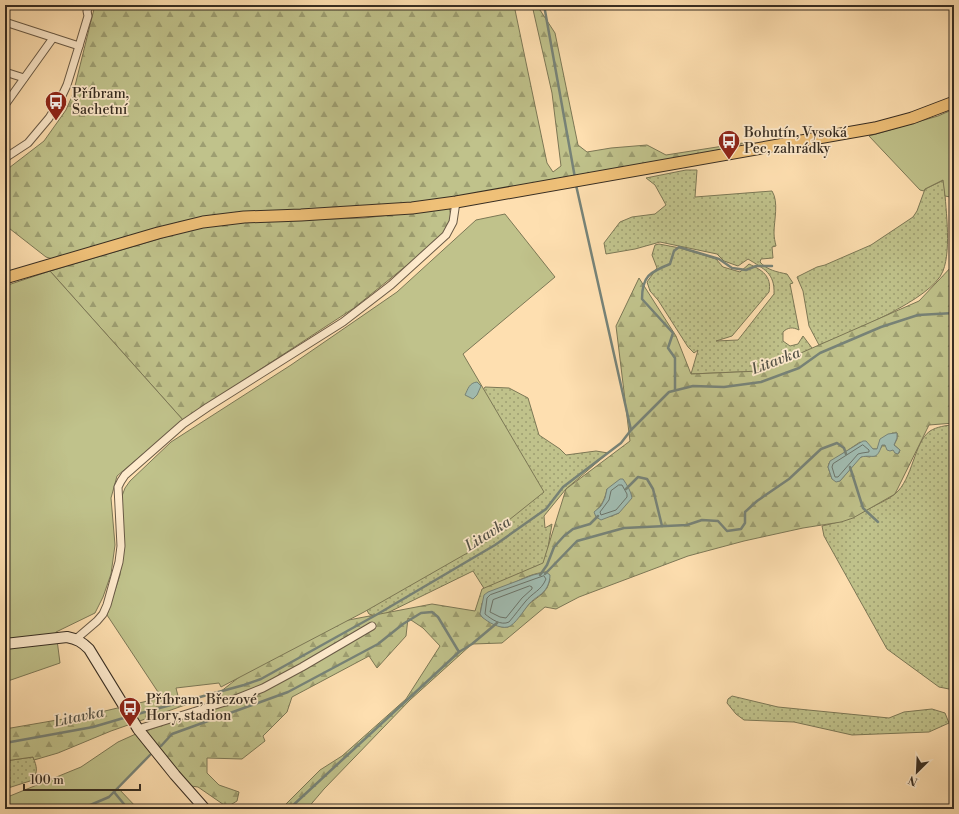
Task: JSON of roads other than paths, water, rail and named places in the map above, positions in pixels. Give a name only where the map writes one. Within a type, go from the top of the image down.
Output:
[{"type":"main road","points":[[5,278],[158,233],[203,222],[244,217],[412,208],[456,202],[875,128],[912,118],[954,102]]},
{"type":"street","points":[[5,158],[28,143],[49,118],[60,100],[67,86],[88,16],[87,7]]},
{"type":"street","points":[[5,22],[79,46]]},
{"type":"street","points":[[5,105],[53,38]]},
{"type":"street","points":[[5,72],[24,78]]},
{"type":"street","points":[[76,639],[97,621],[103,614],[107,605],[119,562],[120,546],[118,487],[125,475],[183,424],[208,406],[344,322],[391,285],[446,235],[453,222],[456,202]]},
{"type":"street","points":[[135,725],[238,698],[262,688],[302,667],[372,626]]},
{"type":"street","points":[[5,644],[67,637],[82,642],[89,649],[135,725],[175,775],[205,809]]},
{"type":"water","points":[[477,382],[481,386],[477,395],[473,399],[465,395],[470,385]]},
{"type":"water","points":[[897,433],[897,438],[894,445],[900,450],[898,454],[893,450],[887,450],[885,445],[882,445],[878,454],[874,456],[861,457],[840,481],[836,482],[832,479],[828,467],[830,461],[863,441],[866,441],[873,449],[877,449],[880,439],[888,434]]},
{"type":"water","points":[[620,479],[623,479],[630,490],[632,498],[619,513],[601,520],[596,517],[594,512],[601,506],[607,489]]},
{"type":"water","points":[[546,572],[550,576],[545,590],[529,604],[511,626],[497,626],[482,617],[480,614],[484,595],[488,592],[533,575]]},
{"type":"waterway","points":[[544,5],[575,178]]},
{"type":"waterway","points":[[576,185],[631,430]]},
{"type":"waterway","points":[[675,390],[675,358],[668,348],[673,333],[642,299],[642,291],[648,276],[670,264],[674,251],[679,247],[719,259],[732,268],[746,270],[756,266],[772,266]]},
{"type":"waterway","name":"Litavka","points":[[134,715],[261,679],[376,615],[495,545],[546,509],[563,487],[621,443],[631,430],[669,392],[693,386],[724,387],[761,382],[799,368],[820,353],[881,327],[918,315],[954,313]]},
{"type":"waterway","points":[[545,574],[577,541],[624,528],[687,525],[702,520],[718,521],[727,531],[741,529],[745,523],[745,512],[757,501],[789,479],[821,449],[837,443],[844,448],[846,454]]},
{"type":"waterway","points":[[850,467],[863,508],[878,522]]},
{"type":"waterway","points":[[626,489],[638,477],[647,479],[653,489],[662,526]]},
{"type":"waterway","points":[[540,575],[547,565],[554,547],[564,536],[573,529],[590,524],[598,516]]},
{"type":"waterway","points":[[161,746],[172,734],[288,692],[378,644],[403,624],[421,613],[432,612],[438,617],[459,652],[472,644],[497,623]]},
{"type":"waterway","points":[[289,809],[459,652]]},
{"type":"waterway","name":"Litavka","points":[[5,743],[93,727],[127,717]]},
{"type":"waterway","points":[[81,809],[109,797],[150,755]]},
{"type":"waterway","points":[[114,792],[128,809]]},
{"type":"place","name":"Příbram, Šachetní","points":[[56,122]]},
{"type":"place","name":"Bohutín, Vysoká Pec, zahrádky","points":[[729,160]]},
{"type":"place","name":"Příbram, Březové Hory, stadion","points":[[130,728]]}]
